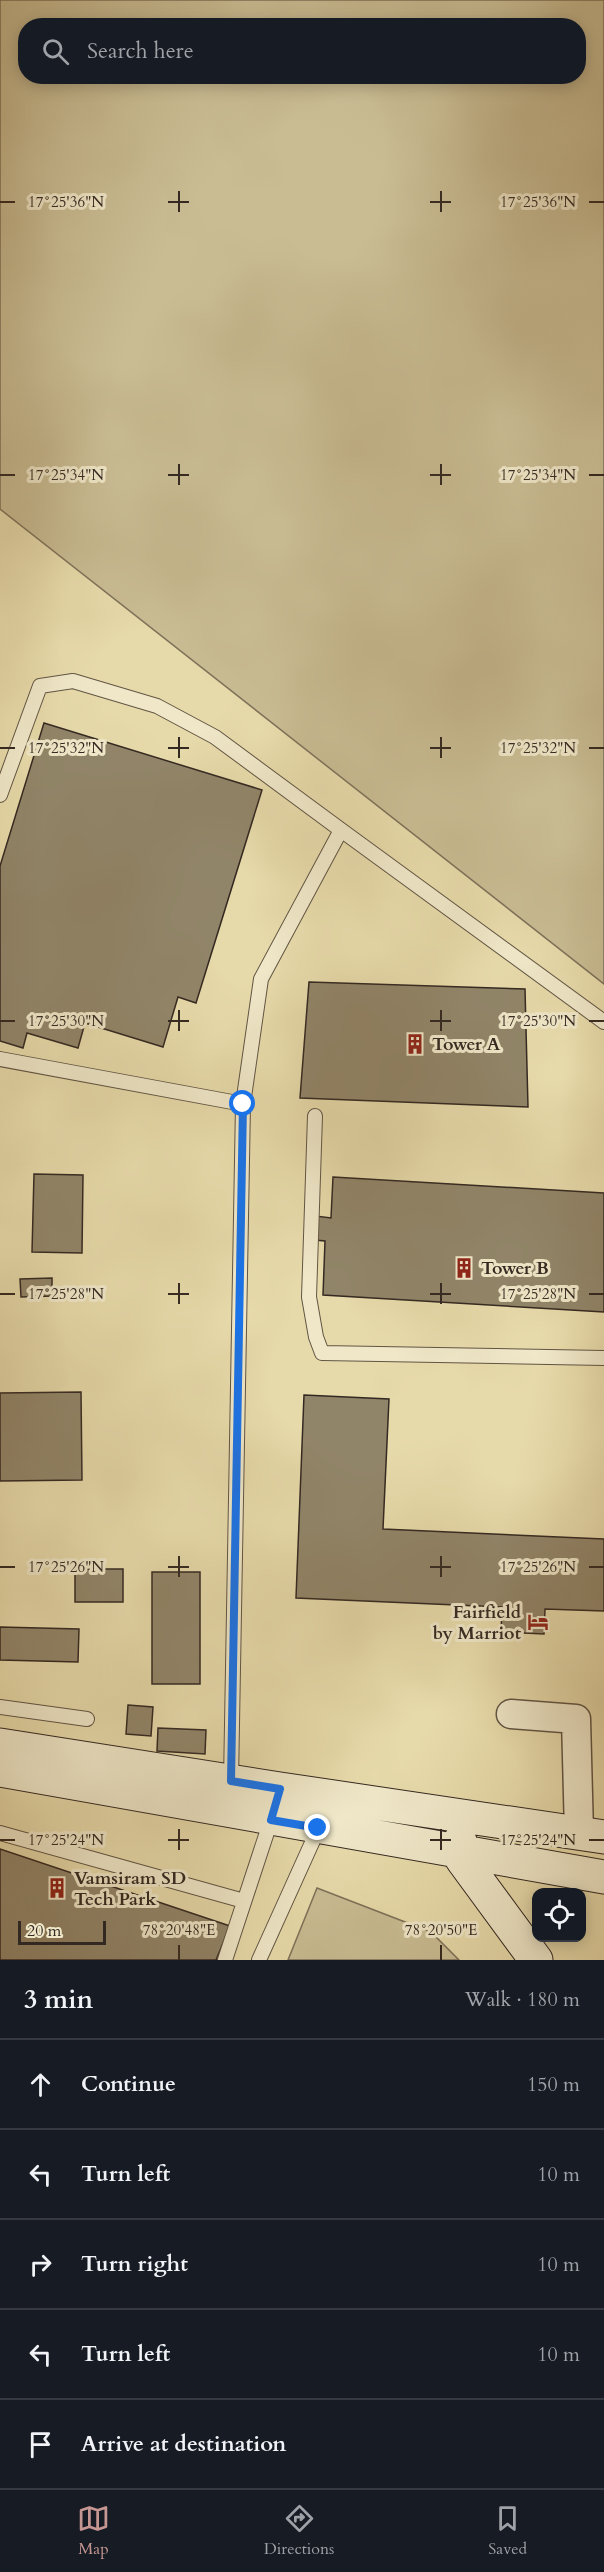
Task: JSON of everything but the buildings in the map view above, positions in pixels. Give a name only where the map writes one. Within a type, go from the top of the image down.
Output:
[{"type":"main road","points":[[0,1744],[231,1781],[318,1828],[604,1877]]},
{"type":"main road","points":[[0,1770],[275,1805],[332,1797],[591,1835]]},
{"type":"main road","points":[[464,1815],[458,1853],[536,1960]]},
{"type":"street","points":[[511,1714],[576,1719],[591,1835]]},
{"type":"lane","points":[[0,795],[40,686],[74,681],[157,706],[214,737],[604,1022]]},
{"type":"lane","points":[[231,1781],[243,1104],[261,979],[341,830]]},
{"type":"lane","points":[[0,1059],[243,1104]]},
{"type":"lane","points":[[315,1116],[309,1296],[316,1337],[322,1353],[604,1358]]},
{"type":"lane","points":[[0,1707],[87,1719]]},
{"type":"lane","points":[[259,1960],[332,1797]]},
{"type":"lane","points":[[225,1960],[275,1805]]},
{"type":"lane","points":[[0,1833],[244,1901]]},
{"type":"shaded area","points":[[0,0],[604,0],[604,984],[0,509]]},
{"type":"shaded area","points":[[317,1888],[431,1932],[459,1960],[288,1960]]},
{"type":"place","name":"Tower A","points":[[415,1044]]},
{"type":"place","name":"Tower B","points":[[464,1268]]},
{"type":"place","name":"Fairfield by Marriot","points":[[538,1622]]},
{"type":"place","name":"Vamsiram SD Tech Park","points":[[57,1888]]},
{"type":"route","points":[[243,1104],[231,1781],[280,1789],[271,1820],[318,1828]]}]
